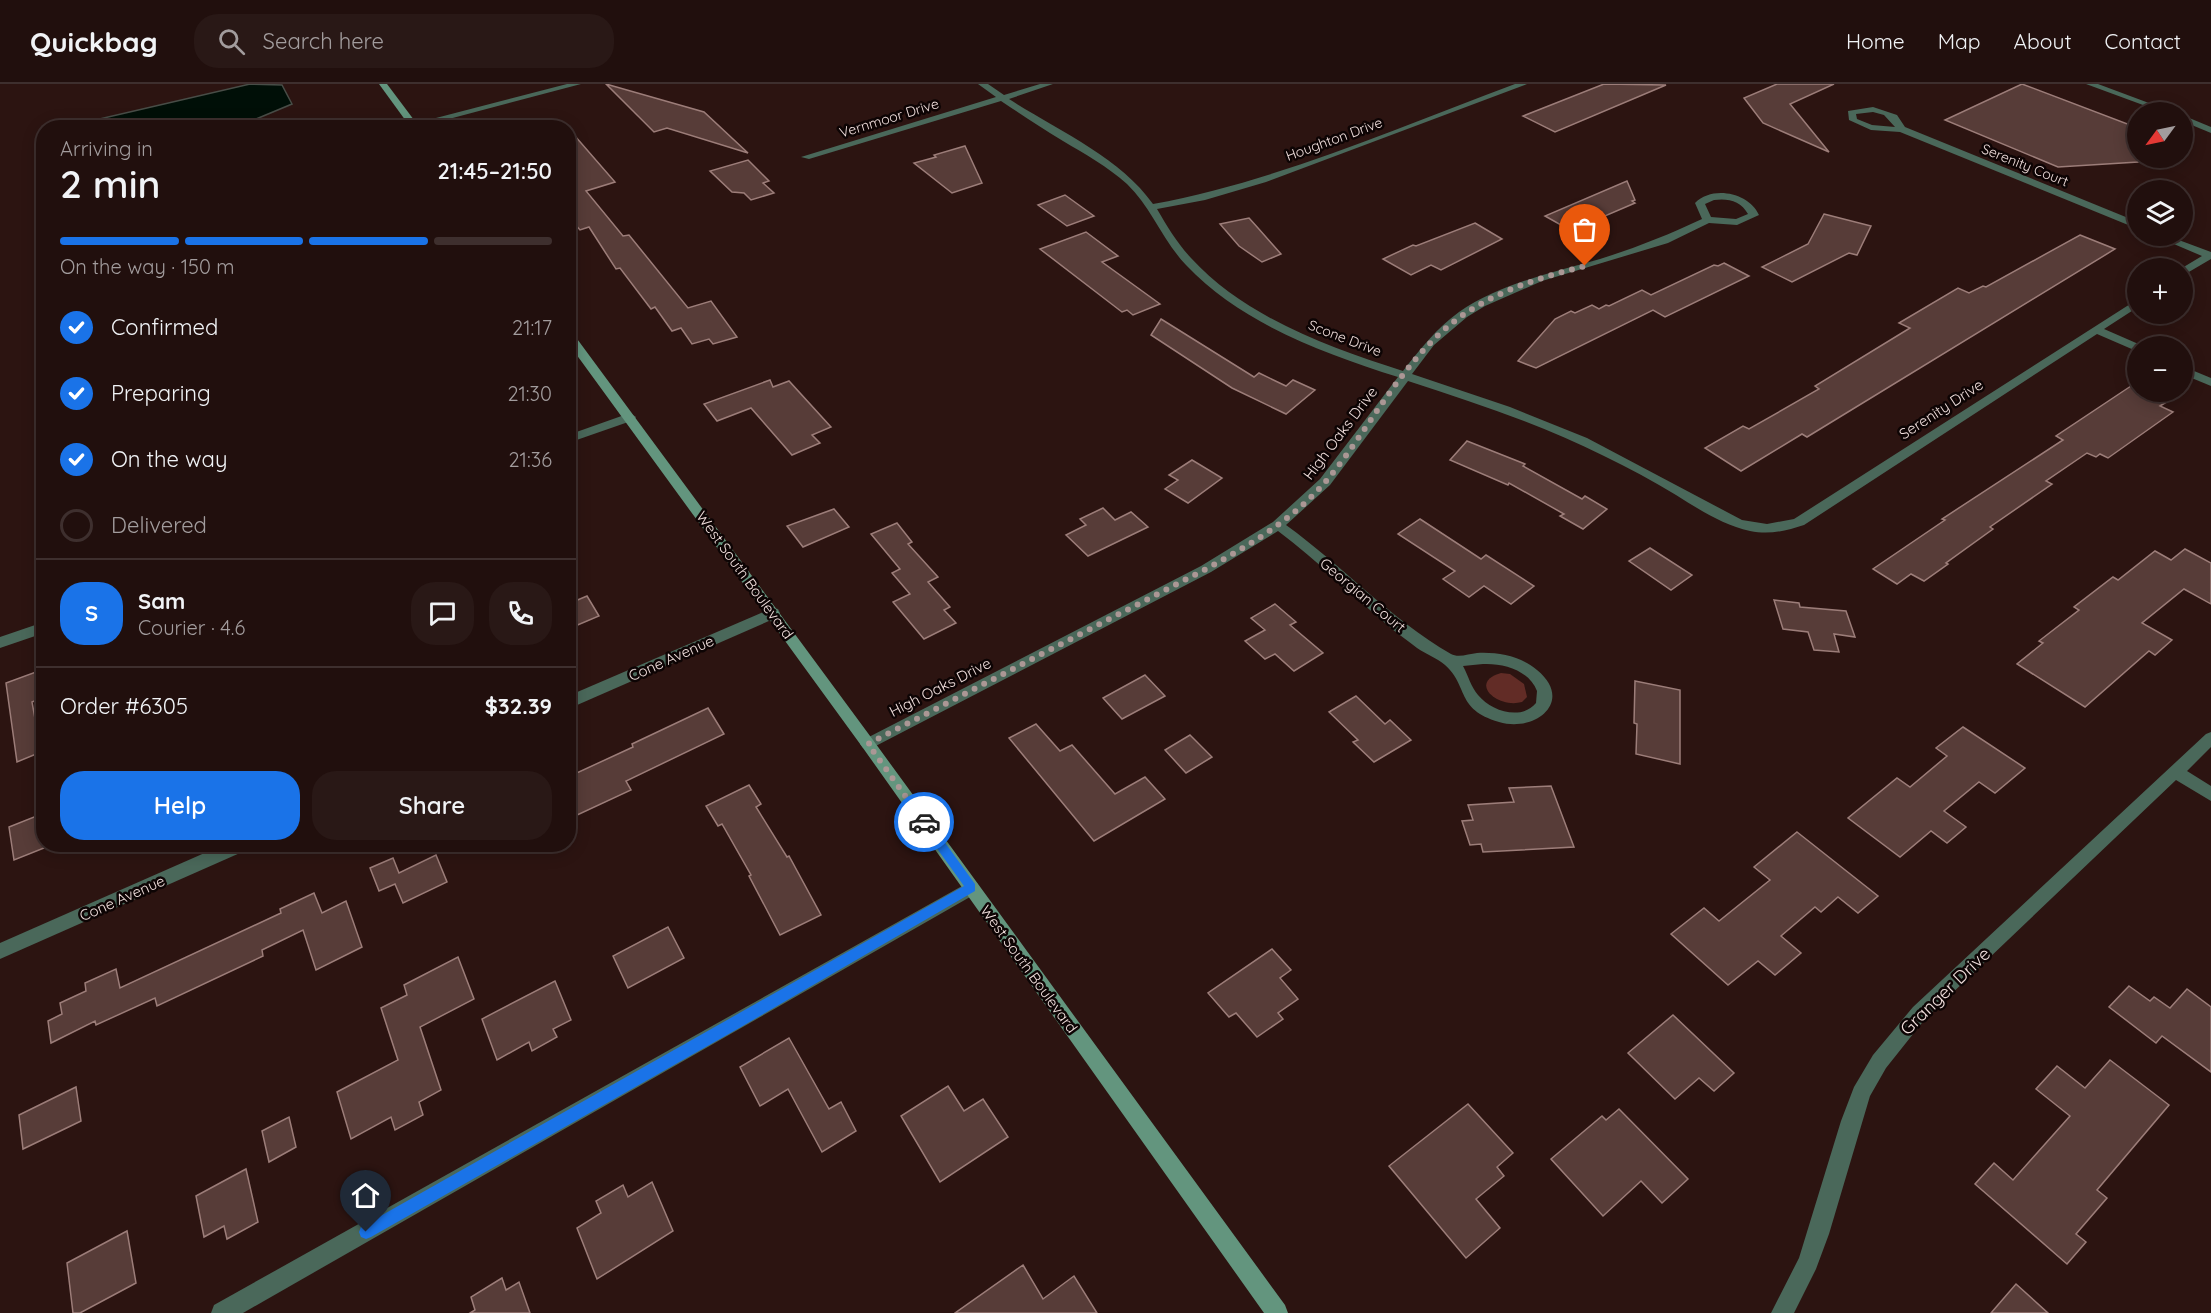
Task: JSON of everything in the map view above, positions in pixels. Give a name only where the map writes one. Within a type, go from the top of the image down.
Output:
[{"type":"street","points":[[383,84],[410,120]]},
{"type":"street","points":[[438,120],[577,84]]},
{"type":"street","name":"Scone Drive","points":[[982,84],[1116,171],[1144,197],[1183,256],[1217,288],[1268,321],[1325,348],[1481,401],[1568,434],[1644,472],[1738,524],[1757,528]]},
{"type":"street","name":"Vernmoor Drive","points":[[806,158],[1049,84]]},
{"type":"street","name":"Houghton Drive","points":[[1151,207],[1205,197],[1263,180],[1523,84]]},
{"type":"street","points":[[2090,84],[2141,102]]},
{"type":"street","name":"Serenity Court","points":[[1901,129],[1895,117],[1883,112],[1868,109],[1851,113],[1853,120],[1869,127],[1901,129],[2127,221]]},
{"type":"street","points":[[2193,123],[2211,130]]},
{"type":"street","name":"High Oaks Drive","points":[[868,744],[1206,569],[1278,525],[1326,482],[1430,343],[1463,315],[1499,294],[1538,279],[1642,249],[1707,220]]},
{"type":"street","points":[[2185,246],[2210,256]]},
{"type":"street","points":[[2193,266],[2210,256]]},
{"type":"street","name":"Serenity Drive","points":[[1757,528],[1779,529],[1799,522],[2127,309]]},
{"type":"street","points":[[2096,329],[2127,343]]},
{"type":"street","name":"West South Boulevard","points":[[576,345],[868,744],[1277,1313]]},
{"type":"street","points":[[2193,374],[2211,382]]},
{"type":"street","points":[[576,436],[630,417]]},
{"type":"street","name":"Georgian Court","points":[[1278,525],[1413,637],[1451,662],[1476,703],[1499,716],[1524,718],[1540,708],[1545,699],[1544,688],[1534,675],[1514,663],[1503,659],[1451,662]]},
{"type":"street","name":"Cone Avenue","points":[[576,699],[773,613]]},
{"type":"street","points":[[0,643],[36,630]]},
{"type":"street","name":"Granger Drive","points":[[1782,1313],[1801,1279],[1861,1094],[1884,1055],[1919,1013],[2211,738]]},
{"type":"street","points":[[2176,772],[2211,794]]},
{"type":"street","name":"Cone Avenue","points":[[0,951],[225,852]]},
{"type":"street","points":[[222,1313],[971,888]]},
{"type":"shaded area","points":[[250,84],[282,85],[292,104],[254,120],[95,120]]},
{"type":"shaded area","points":[[1501,673],[1510,674],[1524,684],[1527,697],[1522,702],[1504,702],[1490,694],[1487,682],[1491,677]]},
{"type":"building","points":[[606,84],[704,112],[748,153],[667,128],[654,132]]},
{"type":"building","points":[[1604,84],[1666,85],[1555,132],[1523,116]]},
{"type":"building","points":[[1777,84],[1834,84],[1790,104],[1829,152],[1763,123],[1744,98]]},
{"type":"building","points":[[2022,84],[2127,124],[2127,163],[2058,167],[1945,120]]},
{"type":"building","points":[[576,137],[615,182],[586,191],[623,236],[629,235],[688,308],[711,301],[737,337],[713,344],[709,339],[692,344],[681,328],[672,331],[655,307],[651,309],[620,268],[616,269],[589,227],[580,230],[576,225]]},
{"type":"building","points":[[965,146],[982,183],[952,193],[914,163],[936,157],[934,155]]},
{"type":"building","points":[[748,160],[769,181],[763,183],[774,193],[751,200],[744,193],[732,192],[710,171]]},
{"type":"building","points":[[1627,181],[1635,200],[1632,201],[1635,203],[1605,216],[1602,214],[1568,229],[1545,216]]},
{"type":"building","points":[[1065,195],[1094,216],[1067,226],[1038,205]]},
{"type":"building","points":[[1824,214],[1871,226],[1857,255],[1849,253],[1792,282],[1762,267],[1808,244]]},
{"type":"building","points":[[1249,218],[1281,254],[1262,262],[1239,246],[1220,224]]},
{"type":"building","points":[[1475,223],[1502,239],[1441,270],[1431,265],[1411,275],[1383,259],[1413,245],[1416,246]]},
{"type":"building","points":[[1086,232],[1118,256],[1102,262],[1160,304],[1133,315],[1127,310],[1122,312],[1040,249]]},
{"type":"building","points":[[2080,235],[2115,249],[1807,437],[1802,434],[1741,471],[1705,448],[1743,426],[1749,429],[1819,389],[1815,386],[1910,328],[1899,323],[1958,288],[1969,293],[1983,286],[1986,287]]},
{"type":"building","points":[[1724,263],[1749,276],[1665,317],[1653,310],[1536,368],[1518,361],[1555,319],[1571,311],[1575,313],[1592,305],[1599,309],[1642,290],[1651,295],[1714,265]]},
{"type":"building","points":[[1161,319],[1254,377],[1259,373],[1286,386],[1293,380],[1315,390],[1286,414],[1232,388],[1151,335]]},
{"type":"building","points":[[770,380],[773,387],[789,381],[831,427],[812,435],[820,443],[792,455],[751,408],[717,421],[704,404]]},
{"type":"building","points":[[2127,389],[2127,402],[2166,402],[2160,406],[2173,412],[2108,458],[2100,454],[2096,457],[2087,453],[2046,481],[2052,484],[1990,527],[1993,529],[1924,581],[1911,574],[1897,584],[1873,569],[1945,520],[1942,519],[2063,440],[2056,436]]},
{"type":"building","points":[[1467,441],[1525,464],[1523,466],[1582,499],[1585,496],[1607,509],[1583,529],[1560,516],[1564,514],[1509,483],[1508,485],[1450,460]]},
{"type":"building","points":[[1192,460],[1222,478],[1188,503],[1165,489],[1178,480],[1169,475]]},
{"type":"building","points":[[1103,508],[1115,520],[1131,512],[1148,527],[1088,556],[1066,535],[1086,525],[1080,519]]},
{"type":"building","points":[[834,509],[849,527],[803,547],[787,526]]},
{"type":"building","points":[[1420,519],[1481,559],[1486,555],[1534,586],[1511,604],[1484,586],[1469,597],[1443,579],[1455,571],[1398,534]]},
{"type":"building","points":[[897,523],[912,542],[908,544],[938,577],[928,582],[950,607],[944,610],[956,623],[924,639],[893,602],[910,594],[892,573],[900,569],[871,534]]},
{"type":"building","points":[[1650,548],[1692,575],[1671,590],[1629,561]]},
{"type":"building","points":[[2185,549],[2211,563],[2211,604],[2184,589],[2142,623],[2172,640],[2155,655],[2149,651],[2085,707],[2017,664],[2043,643],[2039,641],[2079,610],[2074,607],[2113,577],[2118,580],[2155,551],[2171,560]]},
{"type":"building","points":[[587,596],[599,616],[576,626],[576,601]]},
{"type":"building","points":[[1774,600],[1799,603],[1800,607],[1846,611],[1855,637],[1834,634],[1839,652],[1814,650],[1808,632],[1783,629]]},
{"type":"building","points":[[1275,604],[1296,622],[1290,625],[1323,653],[1294,671],[1275,654],[1265,659],[1245,641],[1265,630],[1251,618]]},
{"type":"building","points":[[36,672],[36,700],[32,702],[36,724],[36,754],[17,762],[6,683]]},
{"type":"building","points":[[1145,675],[1165,696],[1122,719],[1103,698]]},
{"type":"building","points":[[1635,681],[1680,690],[1680,764],[1636,754]]},
{"type":"building","points":[[1356,696],[1385,724],[1390,720],[1411,740],[1374,762],[1353,742],[1358,740],[1329,712]]},
{"type":"building","points":[[708,708],[724,734],[626,781],[631,790],[576,816],[576,773],[633,747],[632,744]]},
{"type":"building","points":[[1036,724],[1060,751],[1072,745],[1115,794],[1145,777],[1165,799],[1094,841],[1009,738]]},
{"type":"building","points":[[1963,727],[2025,768],[1995,793],[1979,782],[1944,811],[1966,827],[1947,843],[1931,831],[1900,857],[1848,818],[1897,778],[1910,787],[1947,756],[1936,748]]},
{"type":"building","points":[[1190,735],[1212,757],[1186,773],[1165,750]]},
{"type":"building","points":[[749,785],[761,804],[756,807],[787,857],[789,856],[821,915],[780,935],[749,876],[751,875],[722,824],[718,826],[706,806]]},
{"type":"building","points":[[1551,786],[1574,847],[1483,852],[1481,844],[1470,845],[1462,821],[1473,820],[1468,805],[1514,802],[1509,788]]},
{"type":"building","points":[[36,816],[36,851],[14,860],[9,827]]},
{"type":"building","points":[[1797,832],[1878,896],[1858,913],[1838,897],[1821,912],[1815,907],[1781,936],[1801,953],[1775,975],[1758,961],[1728,985],[1671,934],[1704,908],[1719,921],[1770,880],[1754,867]]},
{"type":"building","points":[[436,855],[447,882],[403,903],[395,884],[379,891],[370,868],[393,858],[399,873]]},
{"type":"building","points":[[314,893],[322,913],[346,901],[362,947],[316,970],[303,930],[262,950],[263,956],[157,1006],[155,998],[96,1025],[95,1021],[51,1043],[48,1021],[62,1014],[60,1003],[86,991],[85,983],[116,969],[120,988],[281,913],[280,909]]},
{"type":"building","points":[[668,927],[684,958],[628,988],[613,956]]},
{"type":"building","points":[[1272,949],[1291,970],[1280,978],[1298,999],[1278,1013],[1283,1019],[1257,1037],[1236,1013],[1229,1017],[1208,993]]},
{"type":"building","points":[[458,957],[474,999],[420,1027],[441,1090],[419,1102],[423,1115],[395,1130],[391,1117],[351,1139],[337,1092],[398,1060],[381,1008],[407,995],[404,985]]},
{"type":"building","points":[[555,981],[571,1020],[553,1029],[557,1037],[532,1051],[529,1042],[497,1060],[482,1019]]},
{"type":"building","points":[[2129,986],[2150,1001],[2154,997],[2170,1008],[2187,989],[2211,1007],[2211,1072],[2162,1036],[2156,1043],[2109,1007]]},
{"type":"building","points":[[1673,1015],[1734,1073],[1714,1091],[1699,1078],[1675,1099],[1628,1053]]},
{"type":"building","points":[[789,1038],[829,1109],[841,1102],[856,1131],[822,1152],[788,1089],[760,1106],[740,1067]]},
{"type":"building","points":[[2110,1060],[2169,1105],[2097,1190],[2107,1198],[2076,1234],[2086,1242],[2067,1264],[1975,1184],[1994,1163],[2013,1180],[2070,1116],[2036,1089],[2057,1066],[2085,1088]]},
{"type":"building","points":[[948,1086],[964,1111],[983,1099],[1008,1137],[940,1182],[901,1116]]},
{"type":"building","points":[[76,1087],[81,1121],[23,1149],[19,1115]]},
{"type":"building","points":[[1468,1104],[1513,1153],[1497,1167],[1504,1176],[1476,1199],[1500,1228],[1466,1258],[1389,1166]]},
{"type":"building","points":[[1619,1109],[1688,1179],[1662,1203],[1641,1181],[1603,1216],[1551,1159],[1602,1116],[1606,1120]]},
{"type":"building","points":[[289,1117],[296,1147],[269,1162],[262,1131]]},
{"type":"building","points":[[246,1169],[258,1222],[227,1239],[224,1226],[204,1237],[196,1196]]},
{"type":"building","points":[[652,1182],[673,1231],[597,1279],[577,1228],[601,1213],[596,1201],[623,1185],[628,1197]]},
{"type":"building","points":[[127,1231],[136,1283],[80,1313],[73,1313],[67,1263]]},
{"type":"building","points":[[1023,1265],[1043,1299],[1074,1276],[1097,1313],[955,1313]]},
{"type":"building","points":[[502,1278],[506,1290],[519,1282],[530,1313],[470,1313],[475,1310],[471,1297]]},
{"type":"building","points":[[2016,1284],[2048,1313],[1991,1313]]},
{"type":"way so far","points":[[924,822],[868,744],[1206,569],[1258,539],[1293,514],[1326,482],[1413,363],[1447,327],[1499,294],[1538,279],[1585,266]]},
{"type":"route","points":[[366,1232],[971,888],[924,822]]}]
